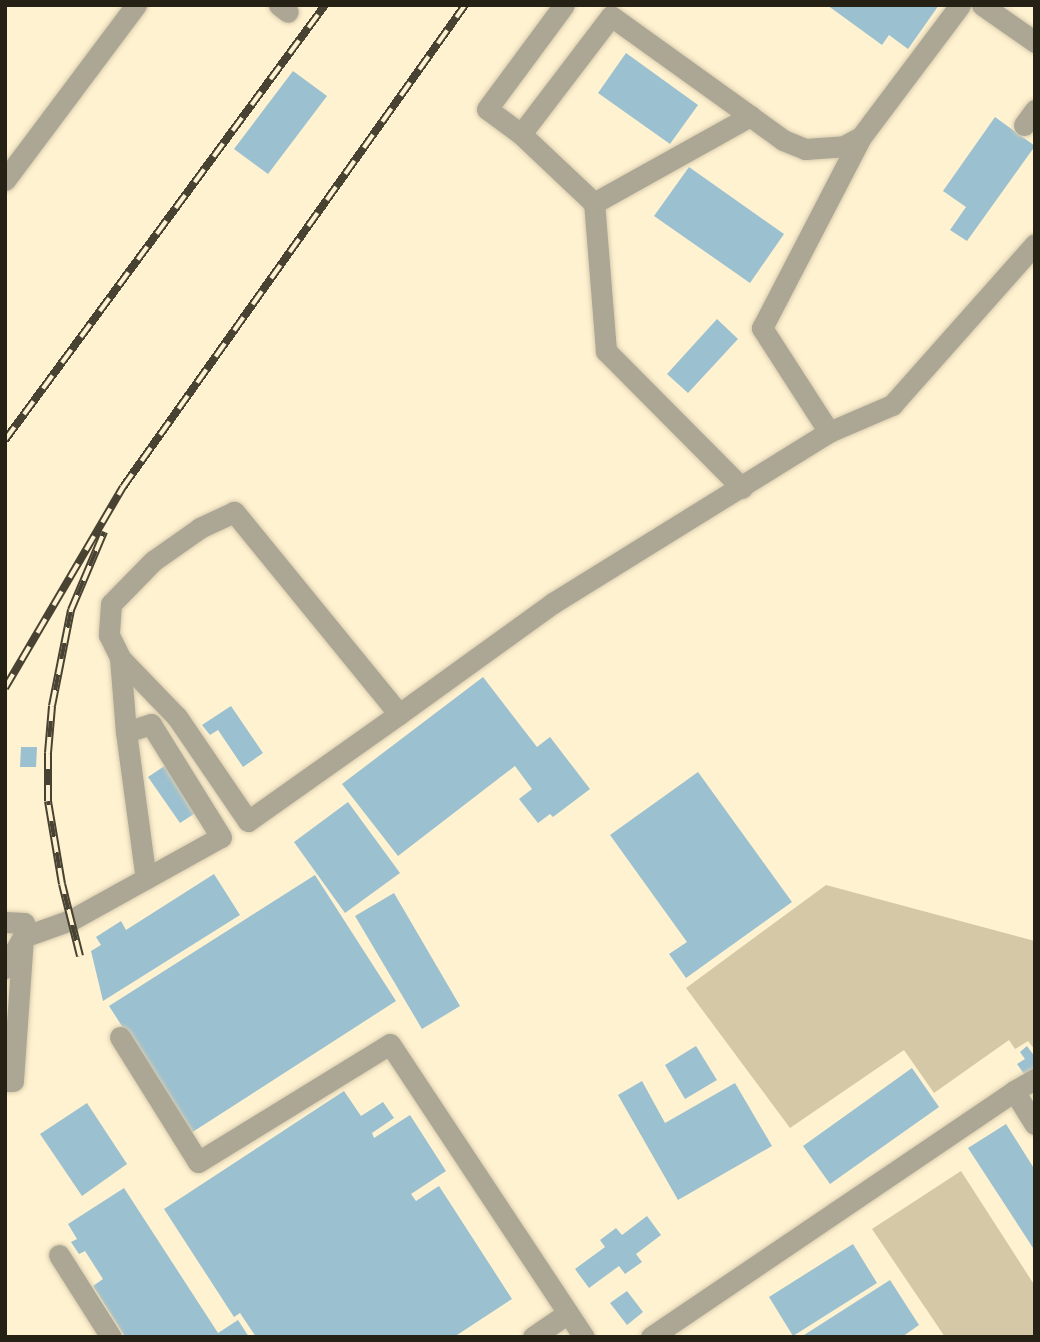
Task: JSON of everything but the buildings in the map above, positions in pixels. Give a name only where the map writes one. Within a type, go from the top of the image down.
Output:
[{"type":"street","points":[[5,180],[135,5]]},
{"type":"street","points":[[564,5],[487,109],[521,134],[594,203],[606,351],[742,488]]},
{"type":"street","points":[[829,432],[762,328],[861,137],[960,5]]},
{"type":"street","points":[[982,5],[1035,42]]},
{"type":"street","points":[[521,134],[611,16],[783,140],[806,149],[844,146],[861,137]]},
{"type":"street","points":[[594,203],[750,117]]},
{"type":"street","points":[[399,715],[234,512],[200,528],[153,561],[111,604],[109,635],[120,658],[177,717],[248,821],[399,715],[553,603],[829,432],[892,405],[1035,244]]},
{"type":"street","points":[[120,658],[126,732],[146,879]]},
{"type":"street","points":[[5,968],[23,937],[71,920],[220,837],[151,724],[126,732]]},
{"type":"street","points":[[5,922],[24,923],[13,1081],[5,1080]]},
{"type":"street","points":[[120,1037],[198,1162],[390,1044],[583,1337]]},
{"type":"street","points":[[651,1337],[1035,1079]]},
{"type":"street","points":[[1014,1091],[1035,1124]]},
{"type":"street","points":[[59,1255],[111,1337]]},
{"type":"street","points":[[533,1337],[568,1312]]},
{"type":"shaded area","points":[[826,885],[1035,941],[1035,1050],[1028,1041],[1015,1049],[1009,1040],[934,1093],[904,1050],[790,1128],[686,988]]},
{"type":"shaded area","points":[[961,1171],[1035,1286],[1035,1337],[945,1337],[872,1229]]},
{"type":"railway","points":[[5,440],[325,5]]},
{"type":"railway","points":[[5,688],[123,487],[465,5]]},
{"type":"railway","points":[[80,956],[62,884],[48,801],[48,753],[52,706],[71,610],[104,532]]}]
